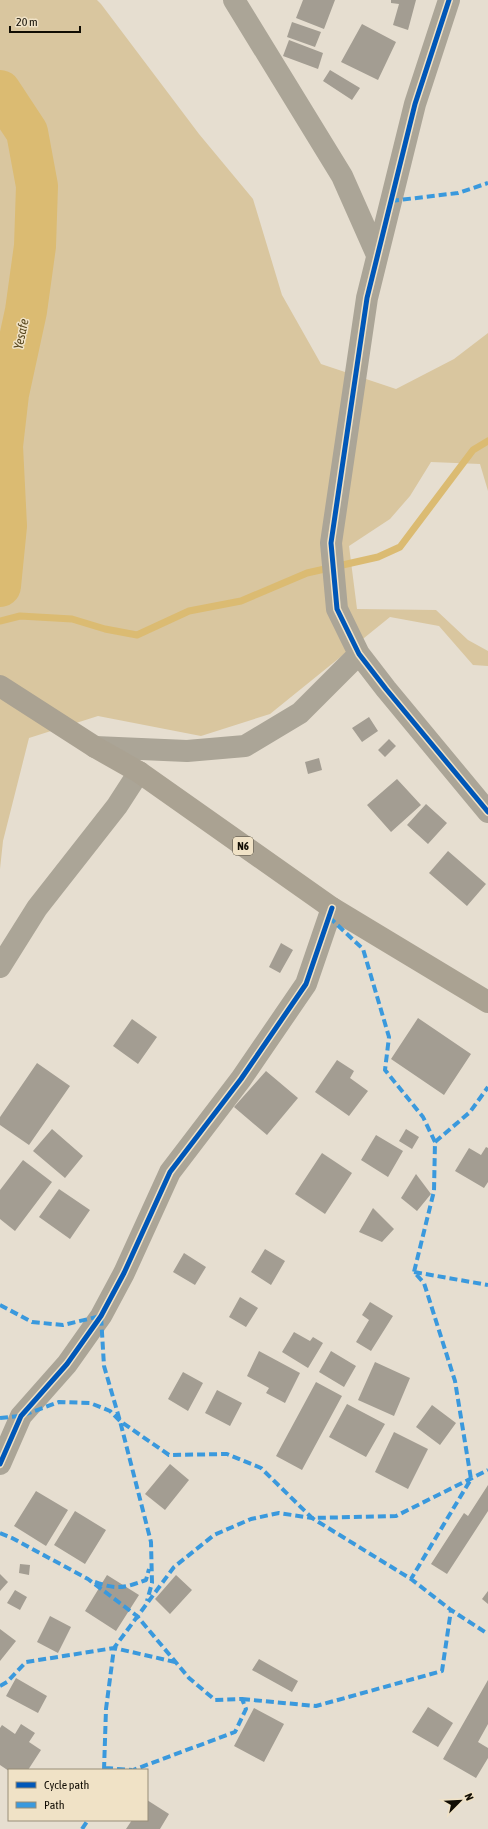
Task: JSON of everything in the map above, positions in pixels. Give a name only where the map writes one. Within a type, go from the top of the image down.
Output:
[{"type":"highway","name":"N6","points":[[0,686],[95,747],[139,772],[332,908],[488,1002]]},
{"type":"street","points":[[234,0],[342,176],[377,255]]},
{"type":"street","points":[[449,0],[415,104],[366,298],[331,543],[337,609],[359,654],[386,689],[488,812]]},
{"type":"street","points":[[95,747],[187,752],[245,746],[300,713],[359,654]]},
{"type":"street","points":[[0,967],[37,908],[117,806],[139,772]]},
{"type":"street","points":[[0,1464],[21,1416],[66,1364],[101,1316],[124,1273],[170,1172],[241,1079],[306,984],[332,908]]},
{"type":"shaded area","points":[[0,0],[97,0],[101,4],[199,134],[253,199],[282,295],[321,364],[396,389],[454,359],[488,333],[488,491],[480,464],[431,462],[410,496],[390,519],[349,546],[357,609],[436,610],[468,640],[488,651],[488,666],[473,665],[439,626],[390,617],[270,714],[201,736],[98,716],[29,738],[3,841],[0,869],[0,586],[6,526],[2,446],[0,447]]},
{"type":"building","points":[[303,0],[335,0],[324,29],[296,18]]},
{"type":"building","points":[[391,0],[416,0],[408,30],[393,25],[399,4],[391,3]]},
{"type":"building","points":[[292,22],[321,32],[315,47],[287,37]]},
{"type":"building","points":[[362,24],[396,42],[378,80],[341,62]]},
{"type":"building","points":[[289,40],[323,53],[318,69],[283,56]]},
{"type":"building","points":[[330,70],[360,88],[352,100],[323,81]]},
{"type":"building","points":[[369,717],[378,731],[362,742],[352,728]]},
{"type":"building","points":[[389,739],[396,746],[385,757],[378,750]]},
{"type":"building","points":[[319,758],[322,770],[308,774],[305,762]]},
{"type":"building","points":[[397,779],[421,805],[391,832],[367,805]]},
{"type":"building","points":[[426,804],[447,823],[428,844],[407,825]]},
{"type":"building","points":[[448,851],[486,884],[467,906],[429,873]]},
{"type":"building","points":[[281,943],[293,950],[280,973],[269,967]]},
{"type":"building","points":[[418,1018],[471,1054],[444,1095],[391,1059]]},
{"type":"building","points":[[132,1019],[157,1037],[138,1064],[113,1046]]},
{"type":"building","points":[[337,1060],[354,1071],[350,1078],[368,1091],[349,1116],[315,1092]]},
{"type":"building","points":[[37,1063],[70,1086],[29,1145],[0,1125],[0,1117]]},
{"type":"building","points":[[266,1071],[298,1098],[267,1135],[234,1107]]},
{"type":"building","points":[[52,1129],[83,1156],[65,1178],[33,1151]]},
{"type":"building","points":[[406,1129],[419,1137],[412,1149],[399,1141]]},
{"type":"building","points":[[376,1135],[403,1151],[388,1177],[361,1160]]},
{"type":"building","points":[[486,1147],[488,1148],[488,1182],[484,1188],[455,1171],[469,1148],[481,1155]]},
{"type":"building","points":[[322,1153],[352,1173],[325,1214],[295,1194]]},
{"type":"building","points":[[23,1160],[52,1182],[15,1231],[0,1219],[0,1190]]},
{"type":"building","points":[[416,1174],[431,1194],[417,1211],[401,1198]]},
{"type":"building","points":[[59,1189],[90,1210],[70,1239],[39,1217]]},
{"type":"building","points":[[373,1208],[394,1229],[382,1242],[359,1232]]},
{"type":"building","points":[[265,1249],[285,1261],[271,1285],[251,1272]]},
{"type":"building","points":[[184,1253],[206,1267],[195,1285],[173,1272]]},
{"type":"building","points":[[240,1297],[258,1308],[246,1327],[229,1317]]},
{"type":"building","points":[[370,1302],[393,1316],[371,1351],[356,1342],[369,1320],[362,1315]]},
{"type":"building","points":[[294,1332],[310,1341],[313,1337],[323,1343],[308,1368],[282,1352]]},
{"type":"building","points":[[259,1351],[300,1373],[285,1403],[266,1393],[269,1388],[247,1376]]},
{"type":"building","points":[[331,1351],[356,1366],[344,1387],[319,1372]]},
{"type":"building","points":[[375,1362],[410,1378],[394,1416],[358,1400]]},
{"type":"building","points":[[183,1372],[203,1383],[188,1411],[168,1399]]},
{"type":"building","points":[[316,1382],[342,1396],[302,1470],[276,1456]]},
{"type":"building","points":[[217,1390],[242,1403],[230,1426],[205,1413]]},
{"type":"building","points":[[347,1404],[385,1424],[366,1457],[329,1437]]},
{"type":"building","points":[[432,1405],[456,1423],[440,1445],[416,1427]]},
{"type":"building","points":[[394,1432],[428,1449],[408,1489],[375,1472]]},
{"type":"building","points":[[170,1464],[189,1480],[165,1510],[145,1494]]},
{"type":"building","points":[[488,1485],[488,1511],[447,1574],[431,1564],[464,1513],[468,1516]]},
{"type":"building","points":[[36,1491],[68,1510],[46,1546],[14,1526]]},
{"type":"building","points":[[75,1511],[106,1530],[85,1564],[54,1545]]},
{"type":"building","points":[[20,1564],[30,1565],[29,1575],[19,1573]]},
{"type":"building","points":[[0,1574],[8,1582],[0,1591]]},
{"type":"building","points":[[107,1575],[139,1595],[116,1631],[85,1611]]},
{"type":"building","points":[[176,1575],[192,1590],[170,1614],[155,1599]]},
{"type":"building","points":[[15,1590],[27,1597],[20,1610],[7,1603]]},
{"type":"building","points":[[488,1591],[488,1604],[482,1599]]},
{"type":"building","points":[[50,1616],[71,1627],[58,1653],[37,1642]]},
{"type":"building","points":[[0,1629],[16,1641],[0,1661]]},
{"type":"building","points":[[259,1659],[298,1681],[292,1692],[252,1670]]},
{"type":"building","points":[[16,1678],[47,1696],[38,1713],[6,1696]]},
{"type":"building","points":[[488,1680],[488,1724],[478,1742],[488,1748],[488,1758],[476,1778],[443,1759]]},
{"type":"building","points":[[428,1707],[453,1723],[438,1747],[412,1732]]},
{"type":"building","points":[[254,1708],[284,1724],[264,1762],[234,1746]]},
{"type":"building","points":[[21,1724],[35,1733],[29,1742],[41,1750],[29,1769],[8,1769],[8,1770],[0,1765],[0,1728],[2,1725],[15,1734]]},
{"type":"building","points":[[148,1801],[169,1814],[160,1829],[126,1829],[131,1821],[148,1821]]},
{"type":"waterway","name":"Yesafe","points":[[0,91],[27,132],[37,186],[35,246],[26,311],[8,394],[2,446],[6,526],[0,586]]},
{"type":"waterway","points":[[0,621],[20,616],[72,619],[105,629],[137,635],[189,611],[241,601],[307,573],[378,557],[400,547],[473,450],[488,441]]},
{"type":"marked path","points":[[391,201],[458,193],[488,183]]},
{"type":"marked path","points":[[329,917],[363,949],[389,1037],[385,1070],[423,1117],[435,1142],[434,1191],[414,1272],[424,1283],[455,1381],[471,1479],[411,1579]]},
{"type":"marked path","points":[[435,1142],[470,1112],[488,1087]]},
{"type":"marked path","points":[[414,1272],[488,1285]]},
{"type":"marked path","points":[[0,1305],[32,1322],[63,1325],[101,1316],[104,1366],[120,1421],[151,1542],[152,1583],[147,1601]]},
{"type":"marked path","points":[[0,1418],[21,1416],[59,1402],[90,1403],[110,1411],[120,1421],[169,1455],[227,1454],[261,1468],[312,1518],[396,1516],[488,1470]]},
{"type":"marked path","points":[[104,1769],[106,1709],[114,1648],[174,1567],[214,1535],[251,1519],[279,1513],[312,1518],[411,1579],[451,1610],[488,1634]]},
{"type":"marked path","points":[[0,1533],[88,1579],[137,1616],[189,1678],[215,1700],[242,1699],[246,1709],[235,1732],[136,1769]]},
{"type":"marked path","points":[[95,1582],[115,1587],[132,1585],[146,1580],[149,1569]]},
{"type":"marked path","points":[[242,1699],[316,1706],[442,1671],[451,1610]]},
{"type":"marked path","points":[[0,1686],[7,1682],[26,1662],[114,1648],[175,1662]]},
{"type":"marked path","points":[[105,1768],[118,1769]]},
{"type":"marked path","points":[[82,1829],[87,1821]]},
{"type":"cycle path","points":[[449,0],[415,104],[367,298],[331,543],[337,609],[359,654],[386,689],[488,812]]},
{"type":"cycle path","points":[[0,1464],[21,1416],[67,1364],[101,1316],[124,1273],[170,1172],[241,1079],[306,984],[332,908]]}]
